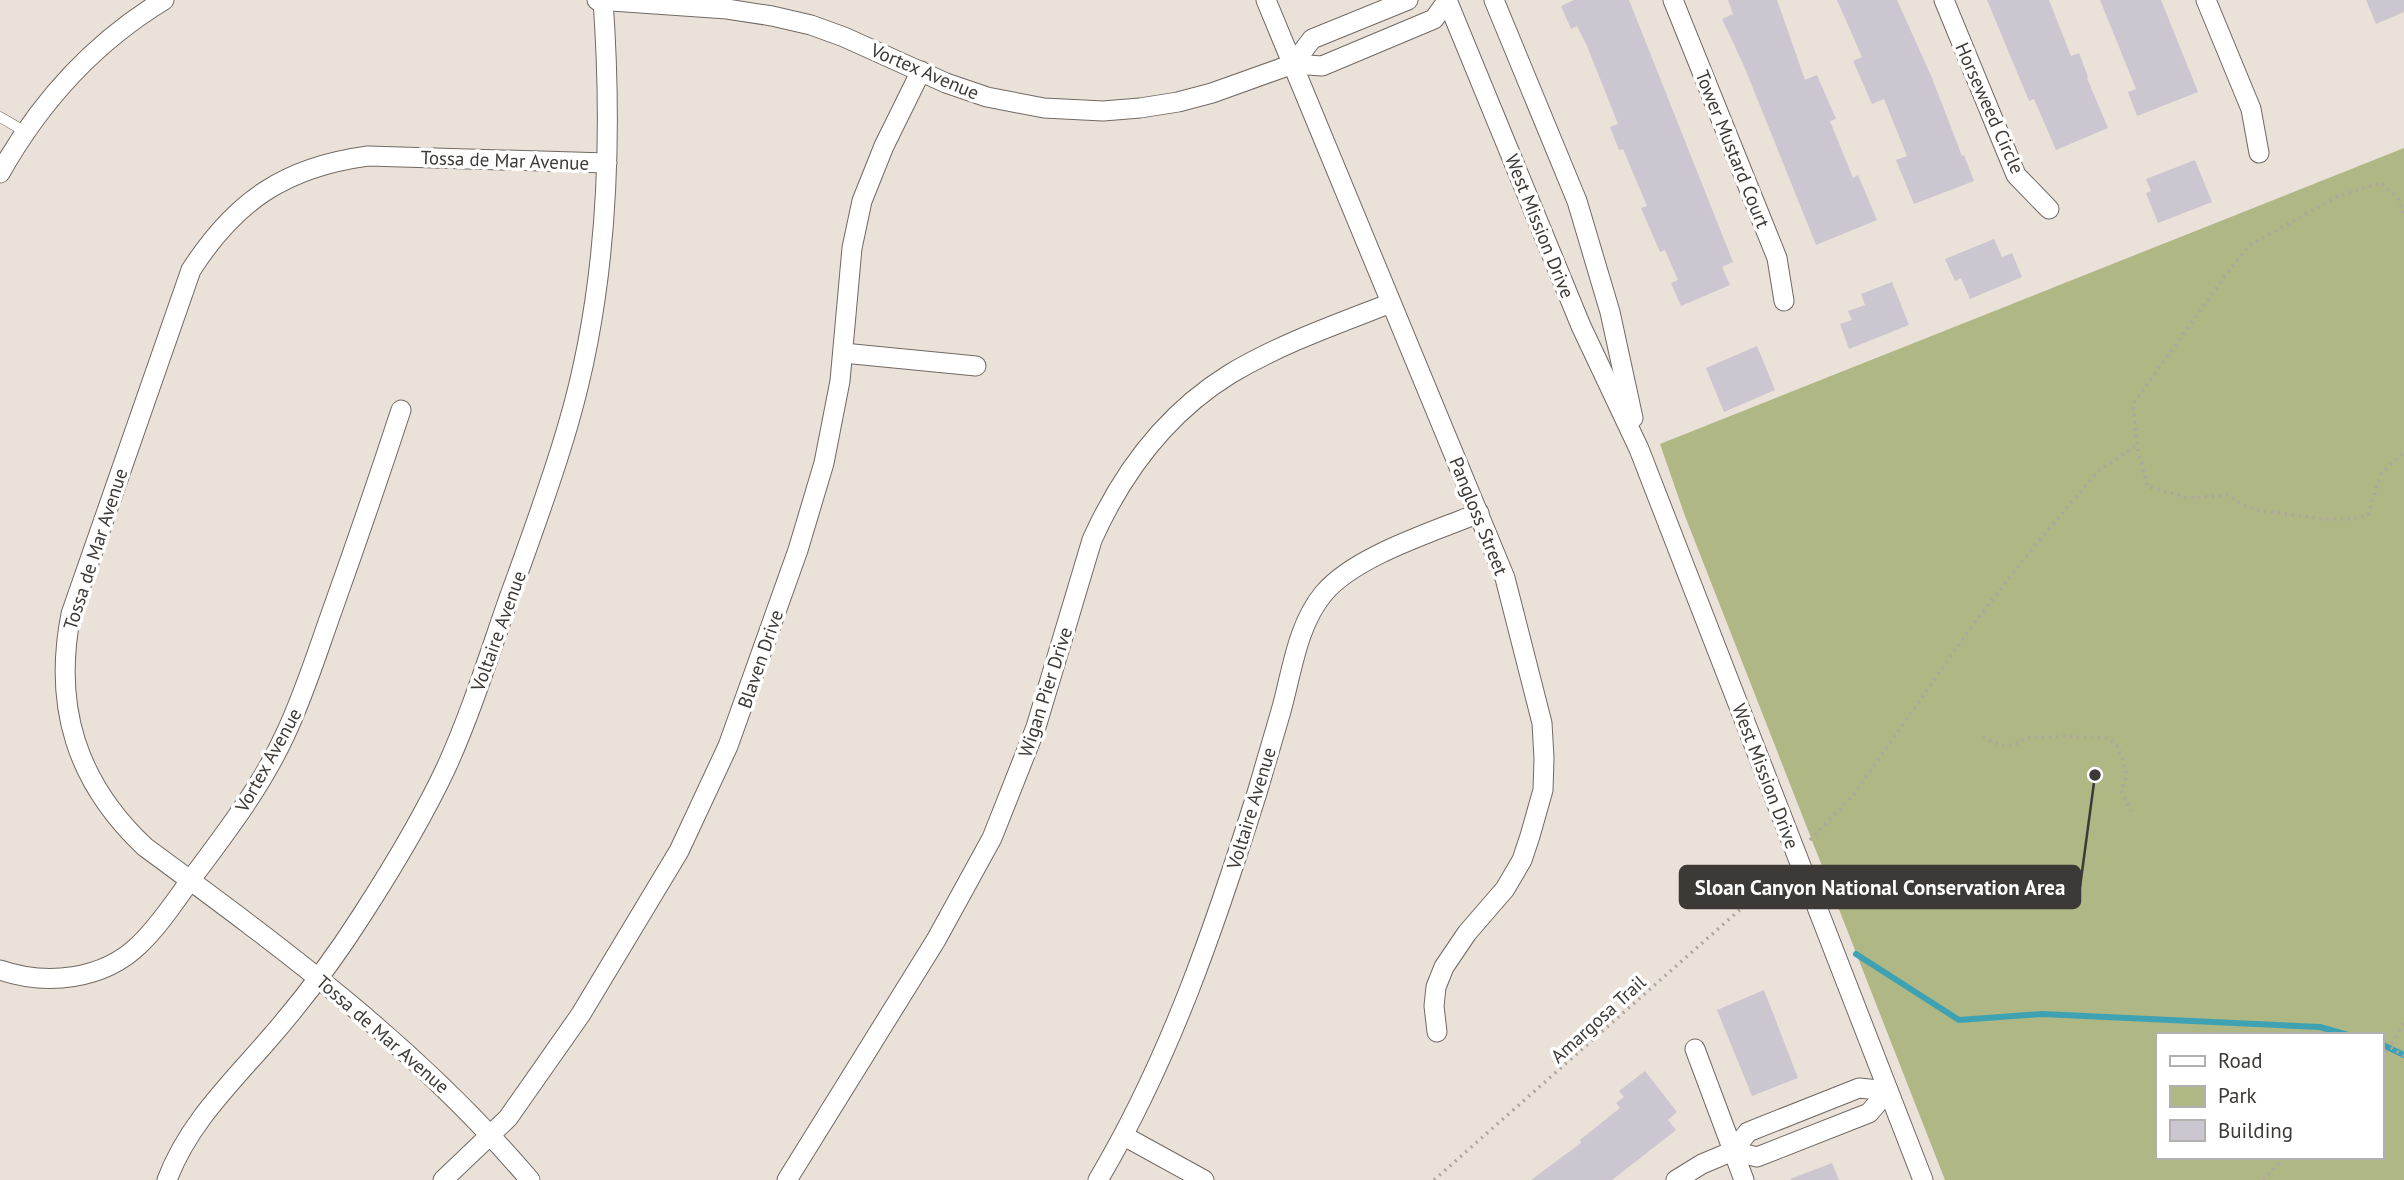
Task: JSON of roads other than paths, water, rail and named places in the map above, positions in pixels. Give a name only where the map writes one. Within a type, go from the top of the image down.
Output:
[{"type":"street","points":[[0,173],[24,131],[53,94],[96,50],[164,0]]},
{"type":"street","name":"Vortex Avenue","points":[[597,0],[727,9],[772,16],[844,37],[955,86],[997,99],[1044,108],[1103,111],[1178,102],[1293,64],[1322,66],[1434,19],[1447,0]]},
{"type":"street","name":"Voltaire Avenue","points":[[167,1180],[184,1141],[200,1118],[319,978],[385,878],[428,804],[465,722],[557,462],[592,321],[607,163],[603,0]]},
{"type":"street","name":"Pangloss Street","points":[[1266,0],[1505,578],[1523,658],[1542,723],[1543,790],[1522,860],[1505,889],[1454,951],[1436,987],[1434,1006],[1437,1032]]},
{"type":"street","points":[[1293,64],[1312,39],[1408,0]]},
{"type":"street","name":"West Mission Drive","points":[[1447,0],[1581,326],[1639,450],[1923,1180]]},
{"type":"street","name":"West Mission Drive","points":[[1494,0],[1577,201],[1610,312],[1639,450]]},
{"type":"street","name":"Tower Mustard Court","points":[[1672,0],[1777,258],[1784,301]]},
{"type":"street","name":"Horseweed Circle","points":[[1944,0],[2016,175],[2049,209]]},
{"type":"street","points":[[2206,0],[2251,109],[2259,153]]},
{"type":"street","name":"Blaven Drive","points":[[443,1180],[491,1136],[524,1096],[594,992],[679,851],[728,746],[746,701],[813,499],[832,423],[843,353],[852,248],[862,201],[879,155],[921,71]]},
{"type":"street","name":"Tossa de Mar Avenue","points":[[530,1180],[491,1136],[408,1052],[319,978],[145,847],[127,830],[99,792],[88,771],[70,720],[64,692],[64,668],[71,614],[191,270],[227,221],[250,200],[292,175],[344,159],[368,156],[607,163]]},
{"type":"street","name":"Wigan Pier Drive","points":[[786,1180],[936,940],[992,838],[1036,727],[1092,540],[1117,489],[1165,426],[1229,375],[1281,348],[1391,303]]},
{"type":"street","points":[[843,353],[976,366]]},
{"type":"street","name":"Vortex Avenue","points":[[0,971],[40,979],[62,978],[82,975],[119,960],[139,946],[163,918],[231,826],[285,737],[309,677],[401,410]]},
{"type":"street","name":"Voltaire Avenue","points":[[1098,1180],[1124,1136],[1171,1036],[1223,897],[1281,712],[1300,639],[1311,611],[1339,576],[1361,563],[1479,513]]},
{"type":"street","points":[[1695,1049],[1744,1180]]},
{"type":"street","points":[[1676,1180],[1702,1164],[1733,1151],[1748,1132],[1859,1088],[1888,1091]]},
{"type":"street","points":[[1124,1136],[1204,1180]]},
{"type":"lane","points":[[0,117],[24,131]]},
{"type":"waterway","points":[[1856,954],[1959,1020],[2042,1014],[2320,1027],[2341,1033]]},
{"type":"waterway","points":[[2383,1045],[2404,1055]]},
{"type":"place","name":"Sloan Canyon National Conservation Area","points":[[2095,775]]}]
